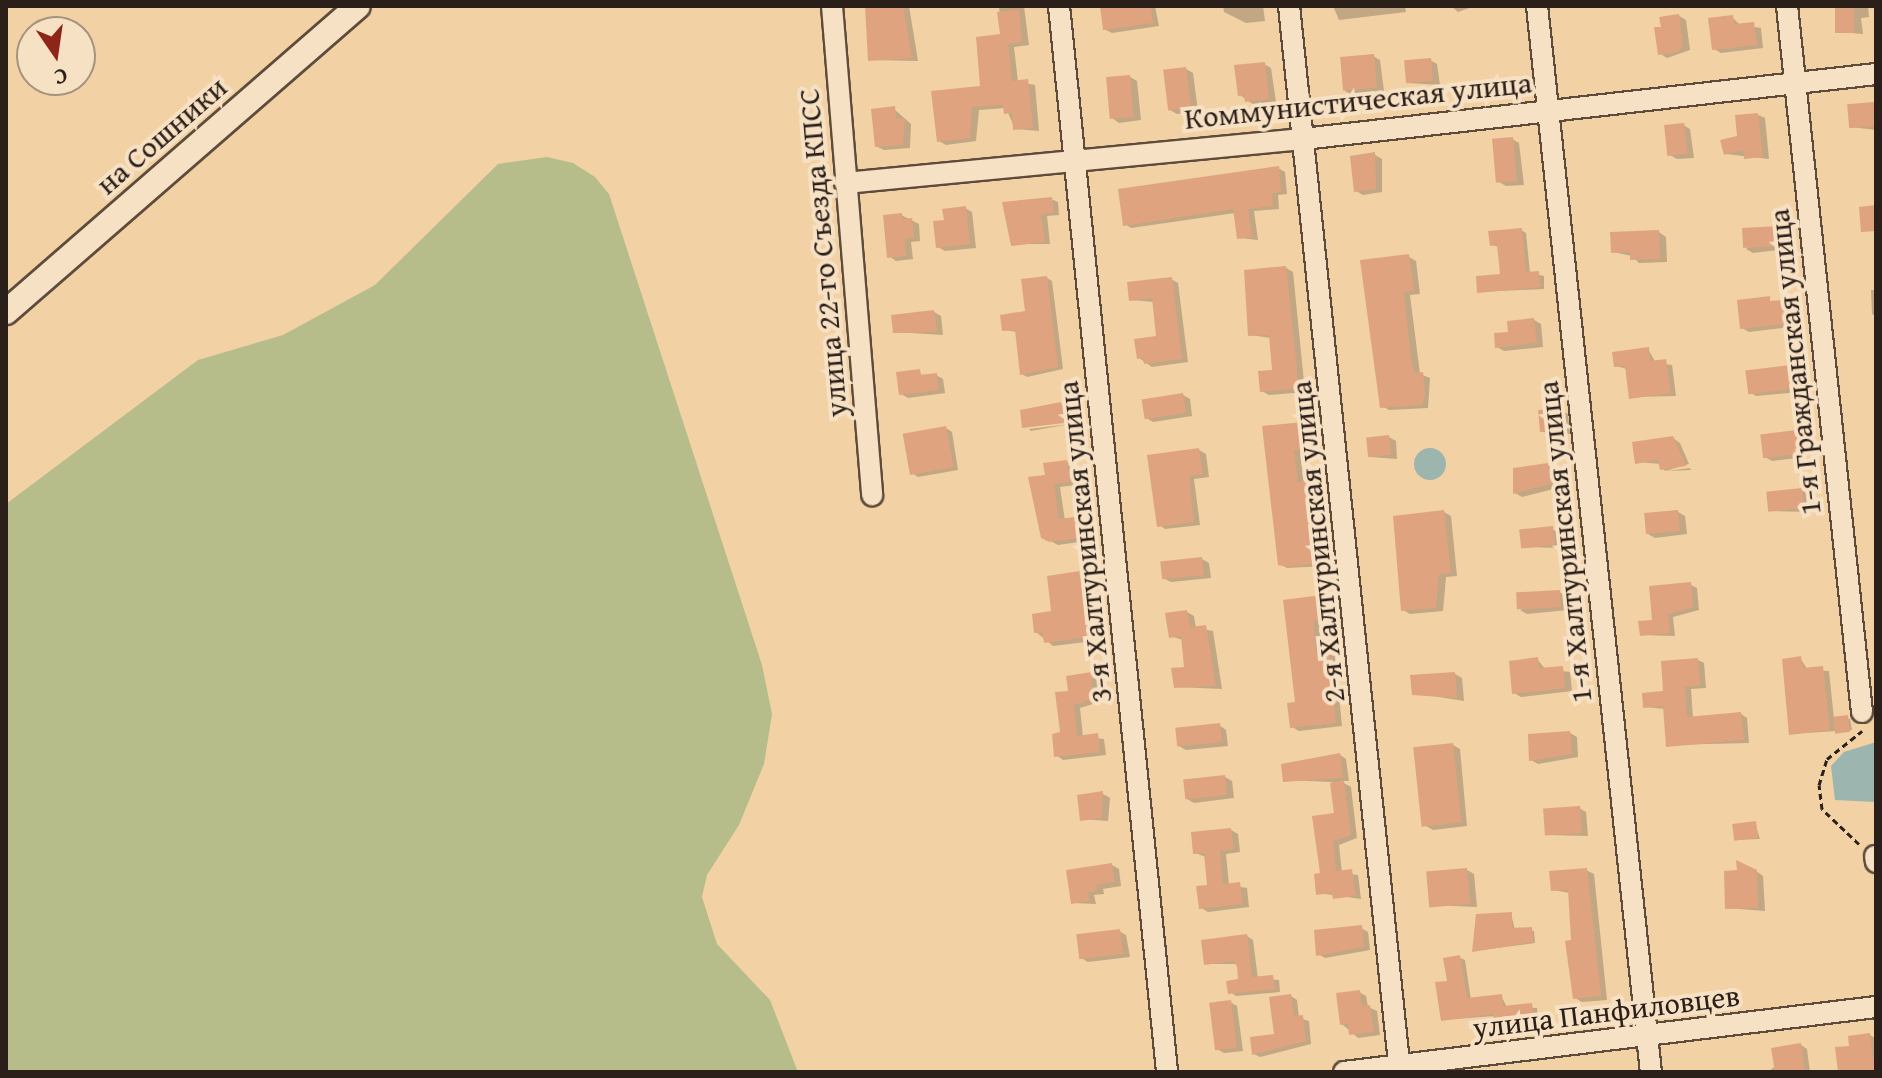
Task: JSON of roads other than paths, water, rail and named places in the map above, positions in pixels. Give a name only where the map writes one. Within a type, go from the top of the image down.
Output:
[{"type":"street","name":"на Сошники","points":[[6,312],[358,6]]},
{"type":"street","name":"улица 22-го Съезда КПСС","points":[[832,6],[872,495]]},
{"type":"street","name":"3-я Халтуринская улица","points":[[1059,6],[1077,159],[1167,1072]]},
{"type":"street","name":"2-я Халтуринская улица","points":[[1289,6],[1400,1070]]},
{"type":"street","name":"1-я Халтуринская улица","points":[[1537,6],[1651,1072]]},
{"type":"street","name":"1-я Гражданская улица","points":[[1787,6],[1862,712]]},
{"type":"street","name":"Коммунистическая улица","points":[[845,183],[1303,139],[1876,74]]},
{"type":"street","name":"улица Панфиловцев","points":[[1344,1072],[1400,1070],[1876,1007]]},
{"type":"water","points":[[1430,448],[1441,453],[1446,464],[1441,475],[1430,480],[1419,475],[1414,464],[1419,453]]},
{"type":"water","points":[[1876,742],[1876,802],[1835,800],[1831,766],[1844,752]]}]
